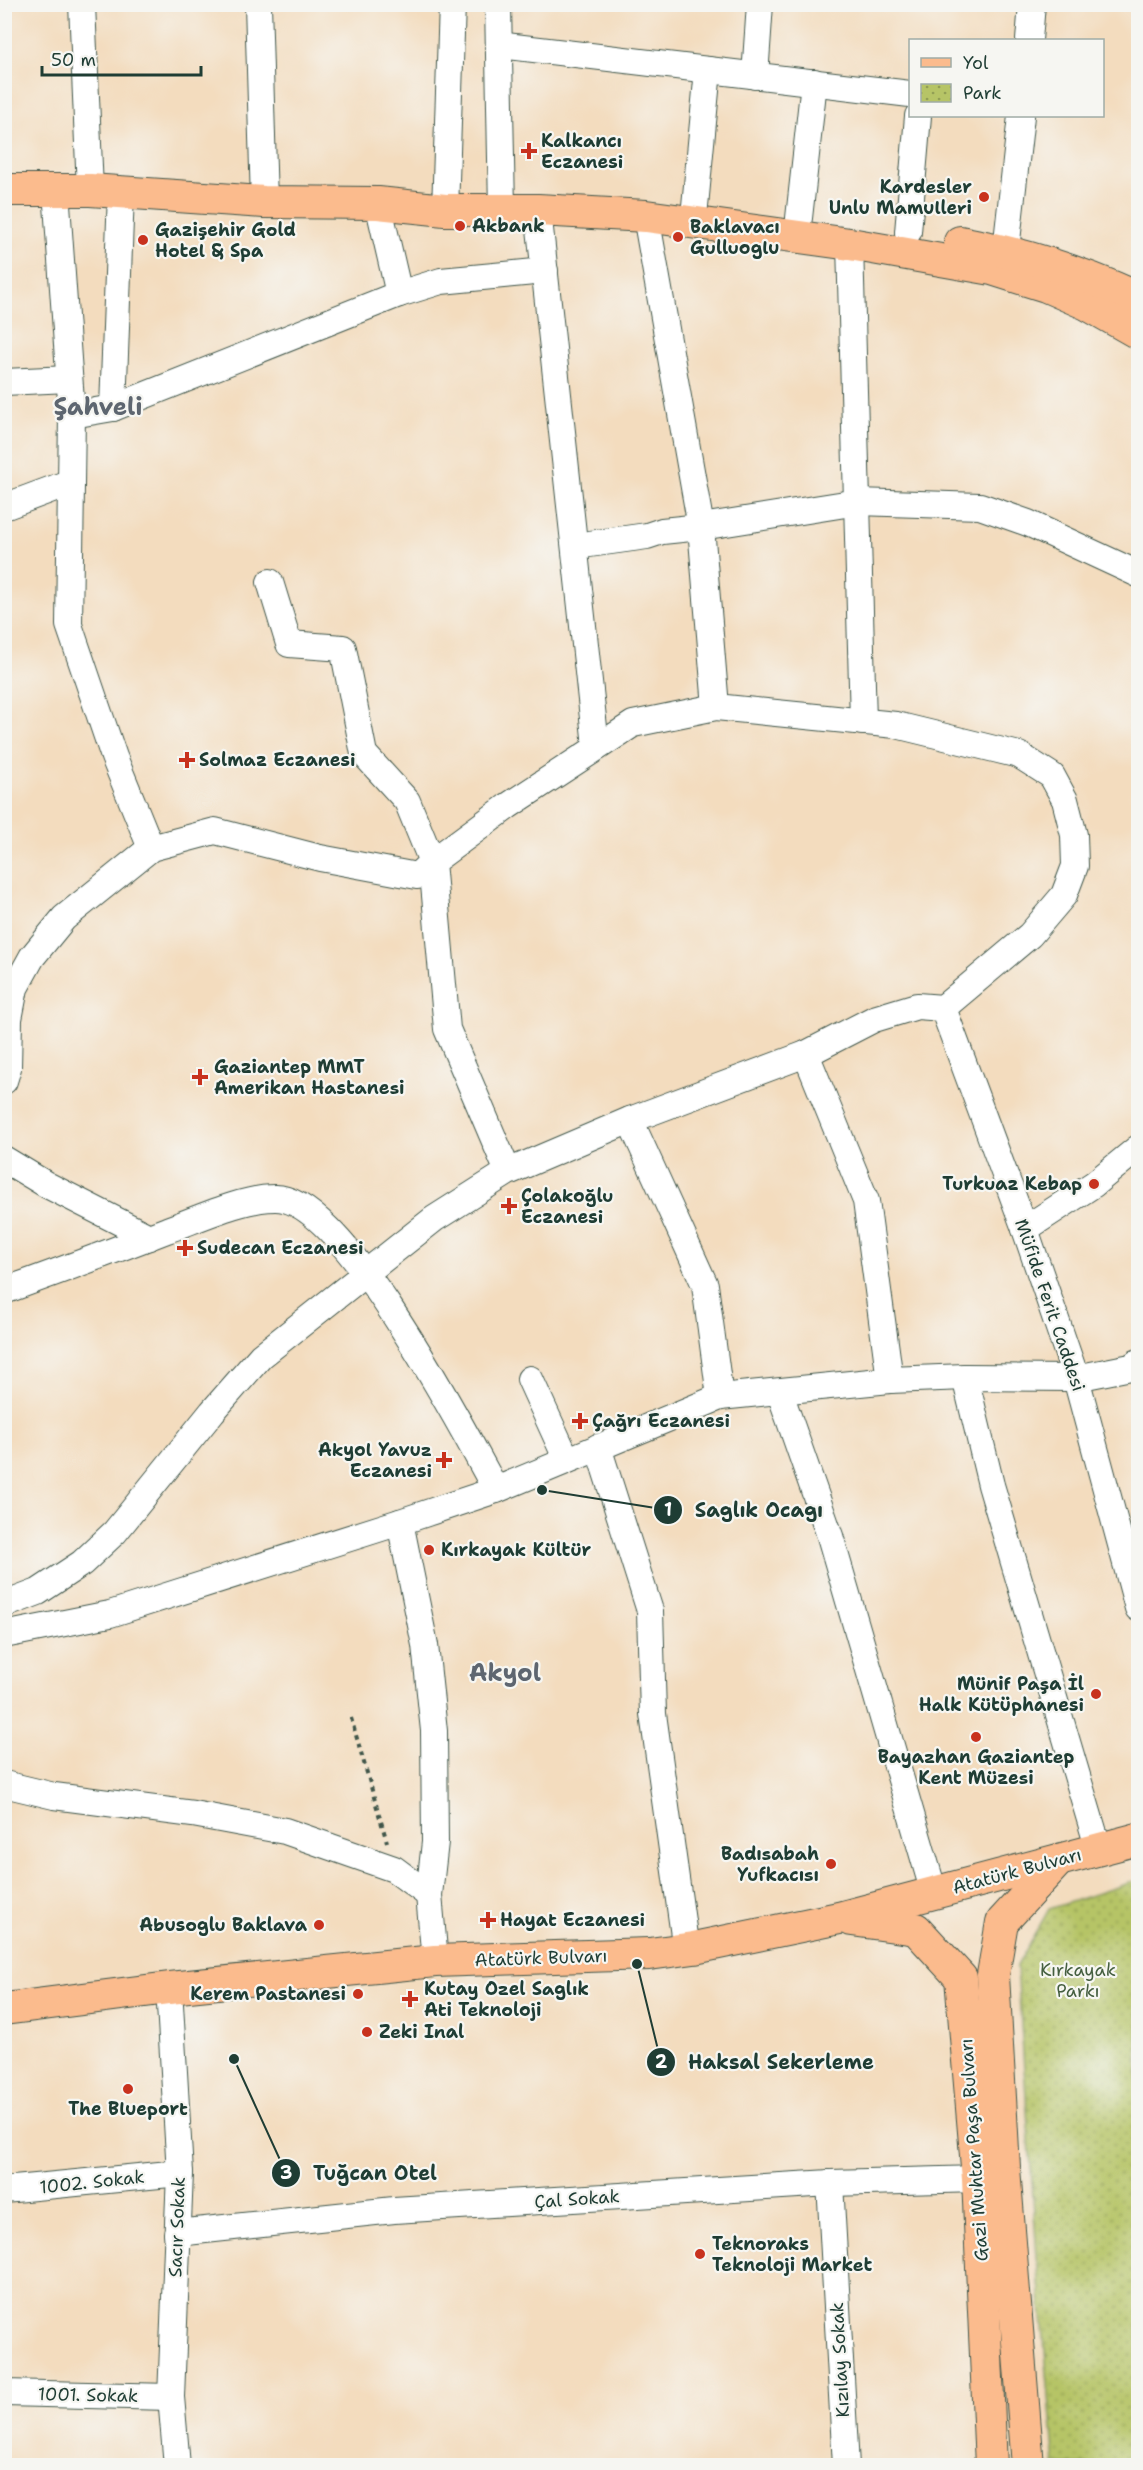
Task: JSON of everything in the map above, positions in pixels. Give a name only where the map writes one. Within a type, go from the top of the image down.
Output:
[{"type":"main road","points":[[4,175],[264,192],[445,200],[695,206],[908,232],[1006,250],[1102,282],[1138,298]]},
{"type":"main road","points":[[4,190],[56,190],[90,182],[121,193],[264,192],[378,203],[445,200]]},
{"type":"main road","points":[[502,200],[538,210],[646,216],[850,244],[993,269],[1046,286],[1087,304],[1138,333]]},
{"type":"main road","name":"Atatürk Bulvarı","points":[[4,2010],[169,1988],[435,1961],[649,1954],[686,1950],[840,1918],[1138,1839]]},
{"type":"main road","name":"Gazi Muhtar Paşa Bulvarı","points":[[1028,2466],[1004,2168],[993,1975],[1002,1922],[1059,1860]]},
{"type":"main road","name":"Gazi Muhtar Paşa Bulvarı","points":[[840,1918],[916,1929],[962,1978],[978,2179],[991,2466]]},
{"type":"street","points":[[82,4],[90,182]]},
{"type":"street","points":[[258,4],[264,192]]},
{"type":"street","points":[[445,200],[453,4]]},
{"type":"street","points":[[498,4],[502,200]]},
{"type":"street","points":[[755,76],[760,4]]},
{"type":"street","points":[[1029,39],[1032,4]]},
{"type":"street","points":[[499,45],[909,94]]},
{"type":"street","points":[[695,206],[708,70]]},
{"type":"street","points":[[799,218],[814,82]]},
{"type":"street","points":[[908,232],[918,117]]},
{"type":"street","points":[[1006,250],[1021,117]]},
{"type":"street","points":[[56,190],[72,415],[69,625],[114,757],[151,848]]},
{"type":"street","points":[[113,408],[121,193]]},
{"type":"street","points":[[378,203],[399,294]]},
{"type":"street","points":[[538,210],[597,746]]},
{"type":"street","points":[[646,216],[701,527],[716,707]]},
{"type":"street","points":[[850,244],[863,722]]},
{"type":"street","points":[[72,415],[113,408],[399,294],[441,281],[545,271]]},
{"type":"street","points":[[4,382],[69,379]]},
{"type":"street","points":[[4,507],[71,482]]},
{"type":"street","points":[[575,546],[858,502],[980,506],[1028,524],[1138,574]]},
{"type":"street","points":[[270,582],[290,644],[343,648],[364,754],[407,801],[432,862],[447,1029],[508,1172]]},
{"type":"street","points":[[4,1081],[8,1068],[9,1018],[15,988],[32,957],[64,918],[151,848],[215,831],[320,858],[417,876],[432,862],[597,746],[633,724],[716,707],[896,725],[1019,755],[1052,776],[1065,800],[1074,835],[1075,866],[1064,895],[1030,935],[943,1008],[917,1006],[874,1019],[806,1054],[630,1120],[508,1172],[434,1219],[364,1272],[261,1356],[99,1547],[82,1563],[38,1592],[4,1605]]},
{"type":"street","name":"Müfide Ferit Caddesi","points":[[943,1008],[1025,1229],[1076,1378],[1135,1581],[1138,1608]]},
{"type":"street","points":[[806,1054],[866,1201],[890,1380]]},
{"type":"street","points":[[630,1120],[705,1285],[720,1396]]},
{"type":"street","points":[[1025,1229],[1094,1184],[1138,1148]]},
{"type":"street","points":[[4,1159],[47,1185],[150,1237]]},
{"type":"street","points":[[4,1292],[206,1215],[277,1198],[292,1201],[304,1208],[364,1272],[427,1366],[496,1490]]},
{"type":"street","points":[[4,1635],[111,1614],[496,1490],[720,1396],[780,1393],[890,1380],[965,1377],[1076,1378],[1131,1367],[1138,1362]]},
{"type":"street","points":[[965,1377],[991,1485],[1099,1850]]},
{"type":"street","points":[[530,1379],[567,1460]]},
{"type":"street","points":[[780,1393],[830,1536],[934,1893]]},
{"type":"street","points":[[598,1447],[648,1600],[653,1714],[686,1950]]},
{"type":"street","points":[[400,1522],[425,1645],[434,1731],[435,1842],[429,1895],[435,1961]]},
{"type":"street","points":[[4,1784],[54,1796],[193,1815],[285,1831],[394,1869],[429,1895]]},
{"type":"street","name":"Sacır Sokak","points":[[169,1988],[180,2173],[171,2397],[177,2466]]},
{"type":"street","name":"1002. Sokak","points":[[4,2190],[180,2173]]},
{"type":"street","name":"Çal Sokak","points":[[177,2233],[394,2210],[830,2183],[978,2179]]},
{"type":"street","name":"Kızılay Sokak","points":[[830,2183],[846,2466]]},
{"type":"street","name":"1001. Sokak","points":[[4,2393],[171,2397]]},
{"type":"path","points":[[351,1718],[394,1869]]},
{"type":"green space","name":"Kırkayak Parkı","points":[[1138,1880],[1138,2465],[1055,2465],[1038,2271],[1017,1966],[1049,1909]]},
{"type":"place","name":"Kalkancı Eczanesi","points":[[529,151]]},
{"type":"place","name":"Kardesler Unlu Mamulleri","points":[[984,197]]},
{"type":"place","name":"Akbank","points":[[460,226]]},
{"type":"place","name":"Baklavacı Gulluoglu","points":[[678,237]]},
{"type":"place","name":"Gazişehir Gold Hotel & Spa","points":[[143,240]]},
{"type":"place","name":"Solmaz Eczanesi","points":[[187,760]]},
{"type":"place","name":"Gaziantep MMT Amerikan Hastanesi","points":[[200,1077]]},
{"type":"place","name":"Turkuaz Kebap","points":[[1094,1184]]},
{"type":"place","name":"Çolakoğlu Eczanesi","points":[[509,1206]]},
{"type":"place","name":"Sudecan Eczanesi","points":[[185,1248]]},
{"type":"place","name":"Çağrı Eczanesi","points":[[580,1421]]},
{"type":"place","name":"Akyol Yavuz Eczanesi","points":[[444,1460]]},
{"type":"place","name":"Saglık Ocagı","points":[[542,1490]]},
{"type":"place","name":"Kırkayak Kültür","points":[[429,1550]]},
{"type":"place","name":"Münif Paşa İl Halk Kütüphanesi","points":[[1096,1694]]},
{"type":"place","name":"Bayazhan Gaziantep Kent Müzesi","points":[[976,1737]]},
{"type":"place","name":"Badısabah Yufkacısı","points":[[831,1864]]},
{"type":"place","name":"Hayat Eczanesi","points":[[488,1920]]},
{"type":"place","name":"Abusoglu Baklava","points":[[319,1925]]},
{"type":"place","name":"Haksal Sekerleme","points":[[637,1964]]},
{"type":"place","name":"Kerem Pastanesi","points":[[358,1994]]},
{"type":"place","name":"Kutay Ozel Saglık Ati Teknoloji","points":[[410,1999]]},
{"type":"place","name":"Zeki Inal","points":[[367,2032]]},
{"type":"place","name":"Tuğcan Otel","points":[[234,2059]]},
{"type":"place","name":"The Blueport","points":[[128,2089]]},
{"type":"place","name":"Teknoraks Teknoloji Market","points":[[700,2254]]},
{"type":"district","name":"Şahveli","points":[[98,407]]},
{"type":"district","name":"Akyol","points":[[505,1673]]}]
